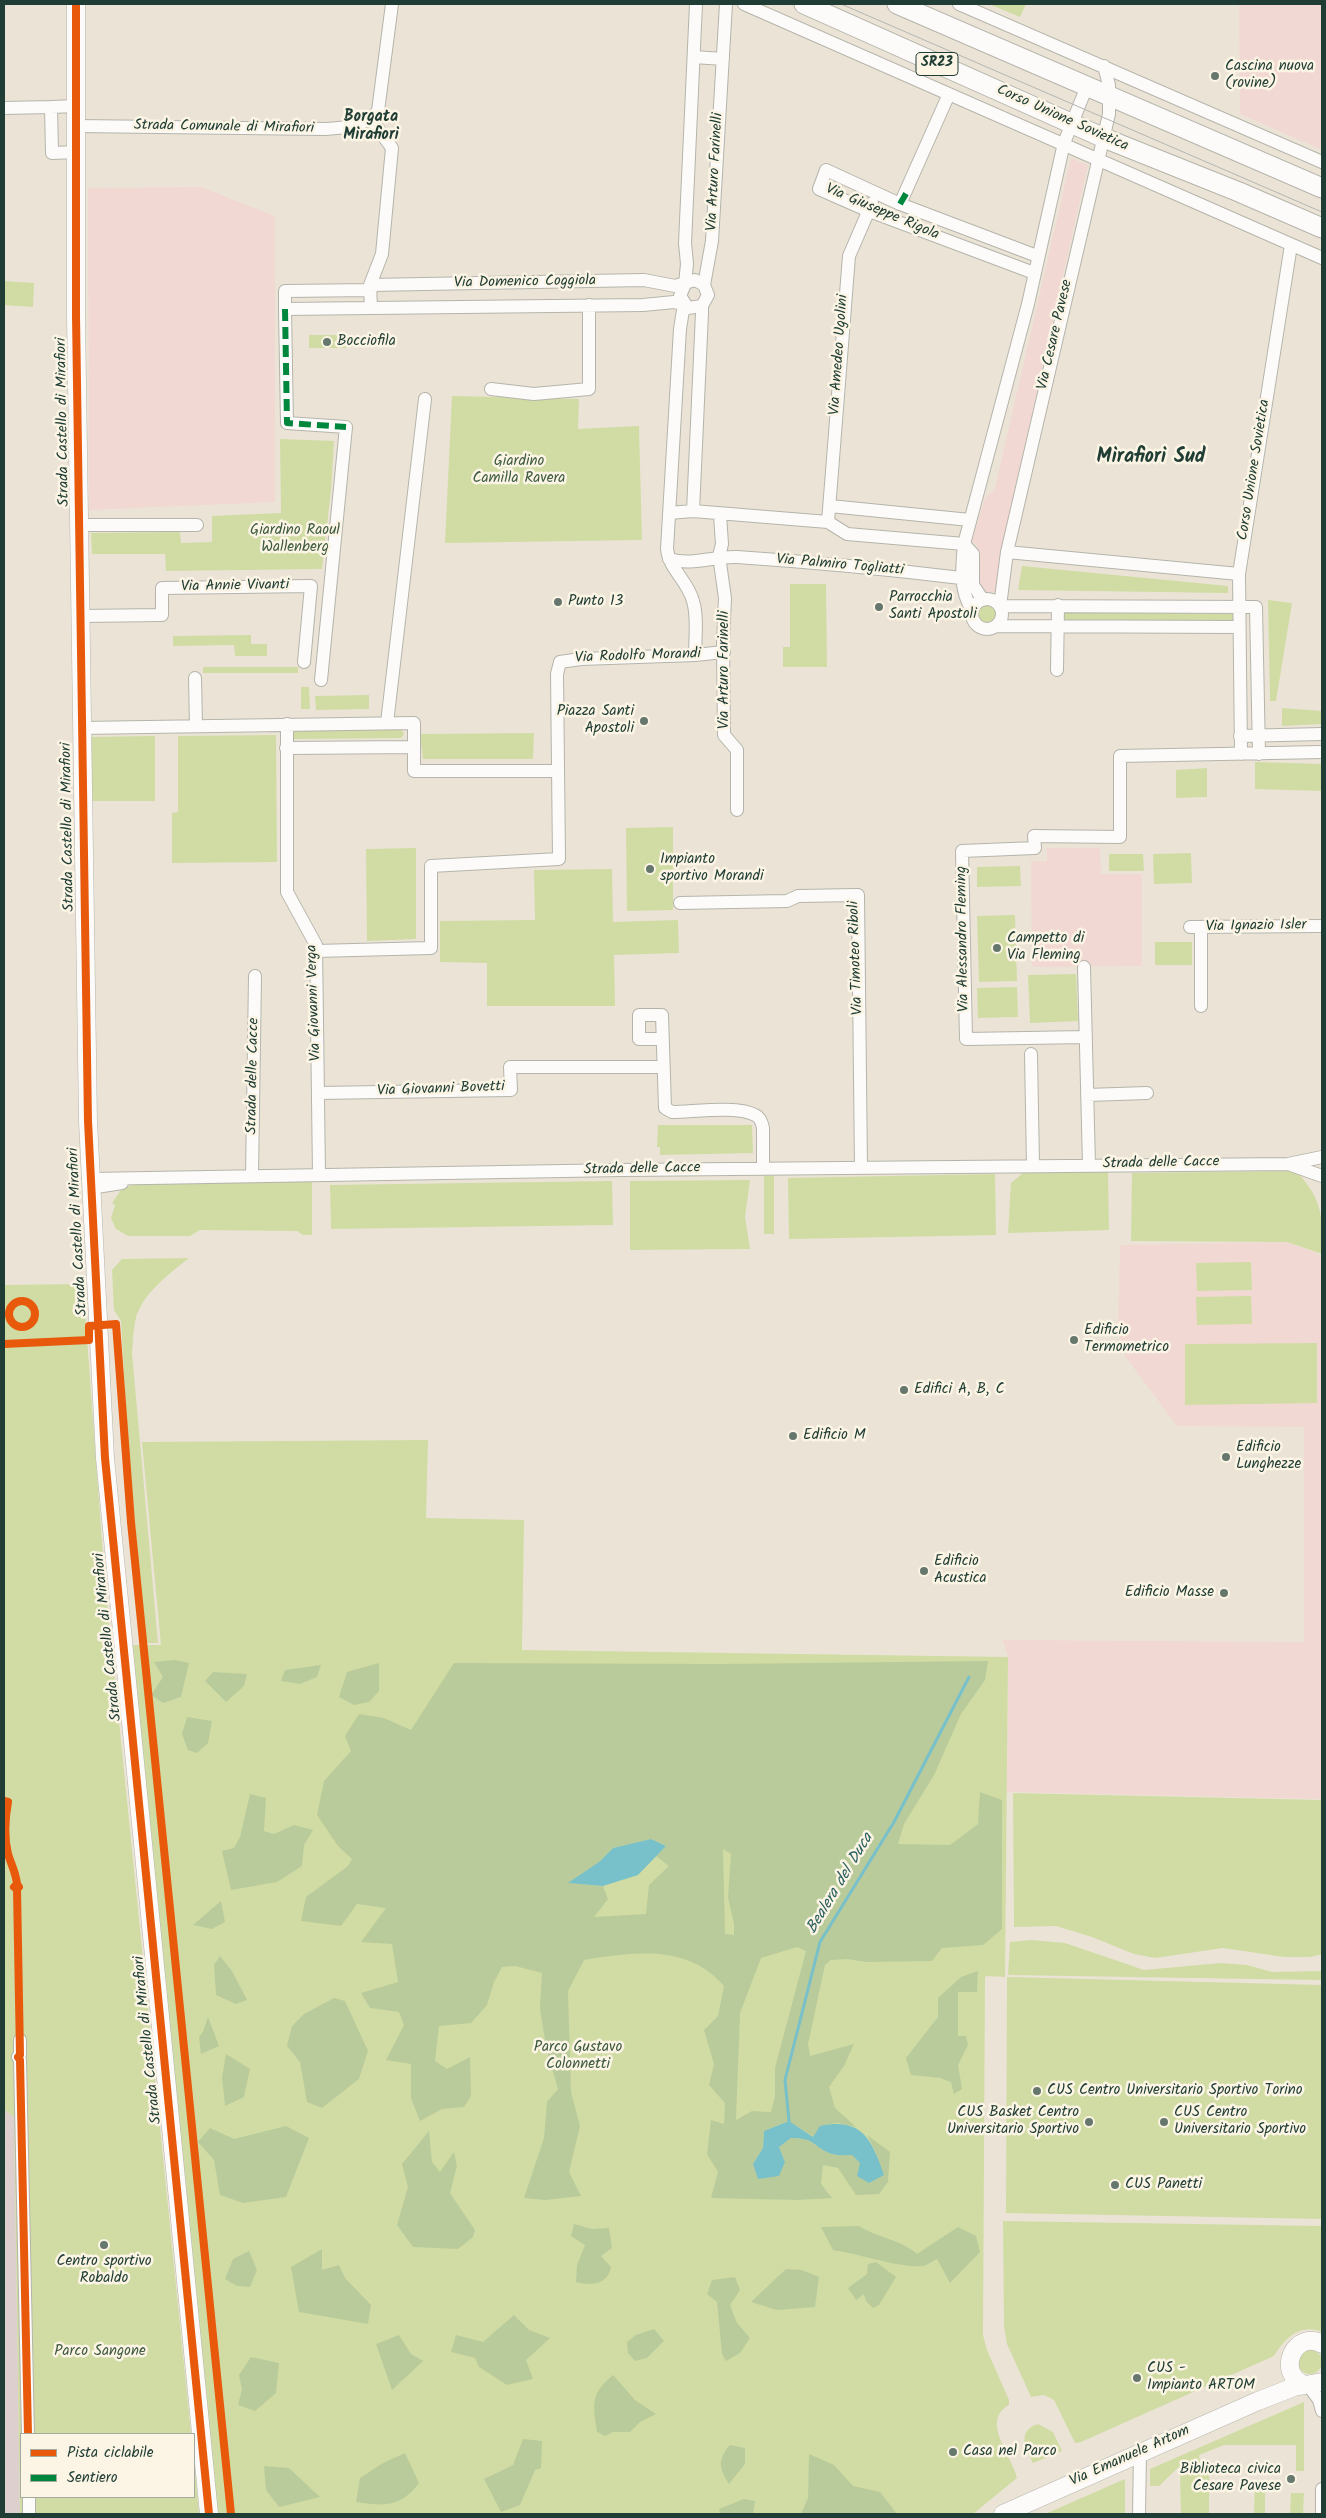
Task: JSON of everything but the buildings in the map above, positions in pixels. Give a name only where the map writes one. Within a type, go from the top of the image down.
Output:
[{"type":"main road","name":"Corso Unione Sovietica","points":[[804,4],[1104,138],[1239,192],[1322,228]]},
{"type":"main road","name":"SR23","points":[[897,4],[1322,188]]},
{"type":"street","name":"Strada Castello di Mirafiori","points":[[76,4],[81,728],[90,1183],[105,1458],[209,2514]]},
{"type":"street","points":[[371,308],[370,287],[382,254],[392,148],[371,120],[378,111],[392,4]]},
{"type":"street","name":"Via Arturo Farinelli","points":[[695,655],[694,602],[684,579],[669,559],[667,549],[680,329],[684,304],[680,292],[685,284],[696,4]]},
{"type":"street","name":"Via Arturo Farinelli","points":[[693,511],[702,306],[708,295],[704,285],[712,241],[726,4]]},
{"type":"street","name":"Corso Unione Sovietica","points":[[744,4],[1322,258]]},
{"type":"street","points":[[959,4],[1322,162]]},
{"type":"street","points":[[694,57],[723,59]]},
{"type":"street","name":"Via Cesare Pavese","points":[[1000,606],[1007,552],[1097,158],[1109,114],[1109,85],[1104,66]]},
{"type":"street","points":[[1086,86],[1064,143],[1037,256],[1028,304],[964,544],[961,578],[968,603],[972,610],[973,620],[978,627],[987,630],[997,626],[1239,627]]},
{"type":"street","points":[[900,204],[907,192],[949,94]]},
{"type":"street","points":[[4,108],[77,106]]},
{"type":"street","points":[[51,107],[52,153],[77,152]]},
{"type":"street","name":"Strada Comunale di Mirafiori","points":[[77,126],[324,129],[341,128],[371,120]]},
{"type":"street","name":"Via Giuseppe Rigola","points":[[1034,273],[869,211],[819,189],[826,170],[900,204],[1037,256]]},
{"type":"street","name":"Via Amedeo Ugolini","points":[[828,522],[849,256],[876,194]]},
{"type":"street","name":"Corso Unione Sovietica","points":[[1239,606],[1239,574],[1291,245]]},
{"type":"street","name":"Via Domenico Coggiola","points":[[321,680],[346,427],[287,423],[285,291],[644,280],[675,286],[685,284]]},
{"type":"street","points":[[685,284],[695,280],[704,285]]},
{"type":"street","name":"Via Domenico Coggiola","points":[[285,309],[643,305],[674,302],[684,304]]},
{"type":"street","points":[[684,304],[692,309],[702,306]]},
{"type":"street","points":[[491,389],[534,394],[589,389],[589,305]]},
{"type":"street","points":[[387,723],[426,399]]},
{"type":"street","points":[[830,506],[970,520]]},
{"type":"street","points":[[669,513],[693,511],[828,522],[846,534],[964,544],[974,554],[973,585],[983,600]]},
{"type":"street","name":"Via Arturo Farinelli","points":[[720,514],[722,544],[719,556],[725,598],[724,735],[737,750],[737,810]]},
{"type":"street","name":"Strada Castello di Mirafiori","points":[[79,525],[197,525]]},
{"type":"street","points":[[1007,552],[1239,574]]},
{"type":"street","points":[[669,559],[689,563],[719,556]]},
{"type":"street","name":"Via Palmiro Togliatti","points":[[719,556],[826,562],[961,578]]},
{"type":"street","name":"Via Annie Vivanti","points":[[80,616],[162,615],[162,588],[311,586],[304,662]]},
{"type":"street","points":[[972,610],[976,604],[983,600],[994,600],[1000,606],[1003,614],[997,626]]},
{"type":"street","points":[[1057,670],[1058,605]]},
{"type":"street","points":[[1000,606],[1256,607],[1259,754]]},
{"type":"street","points":[[1239,606],[1240,754],[1322,752]]},
{"type":"street","name":"Via Rodolfo Morandi","points":[[558,771],[557,674],[560,662],[581,659],[695,655],[724,652]]},
{"type":"street","points":[[195,678],[196,726]]},
{"type":"street","points":[[81,728],[414,723],[414,771],[558,771],[559,859],[431,866],[431,948],[316,951]]},
{"type":"street","points":[[287,724],[286,748],[414,747]]},
{"type":"street","points":[[1240,736],[1322,734]]},
{"type":"street","name":"Via Giovanni Verga","points":[[286,748],[286,892],[314,939],[316,951],[319,1175]]},
{"type":"street","name":"Via Alessandro Fleming","points":[[1086,1037],[966,1039],[962,850],[1034,848],[1034,836],[1120,837],[1120,756],[1240,754]]},
{"type":"street","name":"Via Timoteo Riboli","points":[[680,903],[787,901],[798,896],[858,895],[861,1168]]},
{"type":"street","name":"Via Ignazio Isler","points":[[1201,1006],[1196,927],[1322,926]]},
{"type":"street","points":[[1084,967],[1089,1164]]},
{"type":"street","name":"Strada delle Cacce","points":[[252,1176],[255,976]]},
{"type":"street","points":[[662,1039],[663,1104],[668,1110],[741,1111],[758,1117],[763,1128],[763,1169]]},
{"type":"street","points":[[1031,1054],[1033,1165]]},
{"type":"street","name":"Via Giovanni Bovetti","points":[[318,1094],[511,1090],[510,1067],[662,1067]]},
{"type":"street","points":[[1087,1095],[1147,1093]]},
{"type":"street","name":"Strada delle Cacce","points":[[90,1183],[252,1176],[1089,1164],[1288,1164],[1322,1157]]},
{"type":"street","name":"Strada delle Cacce","points":[[1288,1164],[1322,1176]]},
{"type":"street","points":[[20,2040],[28,2433]]},
{"type":"street","name":"Via Emanuele Artom","points":[[1258,2401],[1289,2367],[1291,2354],[1301,2343],[1310,2341],[1322,2344]]},
{"type":"street","points":[[1289,2367],[1296,2379],[1312,2384],[1322,2411]]},
{"type":"street","name":"Via Emanuele Artom","points":[[1003,2514],[1258,2401],[1312,2384]]},
{"type":"street","points":[[1139,2514],[1140,2453]]},
{"type":"street","points":[[1322,2489],[1322,2514]]},
{"type":"street","points":[[29,2498],[29,2514]]},
{"type":"shaded area","points":[[1239,4],[1322,4],[1322,150],[1240,114]]},
{"type":"shaded area","points":[[1071,158],[1088,165],[1000,555],[997,591],[986,594],[980,585],[978,547],[972,541],[985,498],[995,488]]},
{"type":"shaded area","points":[[201,187],[275,216],[275,502],[89,510],[88,188]]},
{"type":"shaded area","points":[[1047,848],[1100,848],[1101,874],[1142,874],[1142,966],[1032,967],[1031,861],[1047,861]]},
{"type":"shaded area","points":[[1287,1242],[1317,1253],[1322,1258],[1322,1799],[1007,1792],[1008,1657],[1003,1640],[1304,1642],[1304,1427],[1177,1426],[1125,1356],[1118,1330],[1120,1245]]},
{"type":"shaded area","points":[[4,2109],[14,2117],[20,2514],[4,2514]]},
{"type":"green space","points":[[989,4],[1026,4],[1020,17]]},
{"type":"green space","points":[[4,281],[34,283],[33,307],[4,305]]},
{"type":"green space","name":"Bocciofila","points":[[309,335],[345,335],[346,348],[309,348]]},
{"type":"green space","name":"Giardino Camilla Ravera","points":[[452,396],[579,399],[578,429],[639,426],[642,540],[445,543]]},
{"type":"green space","name":"Giardino Raoul Wallenberg","points":[[280,439],[334,441],[331,490],[322,569],[166,571],[165,554],[92,554],[91,533],[180,532],[181,543],[212,542],[212,516],[281,513]]},
{"type":"green space","points":[[1022,566],[1228,586],[1228,593],[1018,590]]},
{"type":"green space","points":[[790,584],[826,584],[827,667],[783,667],[783,647],[790,647]]},
{"type":"green space","points":[[1268,600],[1292,603],[1276,701],[1270,701]]},
{"type":"green space","points":[[983,605],[991,605],[996,610],[994,621],[983,623],[978,618],[978,610]]},
{"type":"green space","points":[[1065,612],[1234,614],[1234,622],[1064,621]]},
{"type":"green space","points":[[251,635],[251,644],[267,644],[267,656],[235,656],[234,645],[173,646],[173,636]]},
{"type":"green space","points":[[203,667],[298,667],[298,673],[203,673]]},
{"type":"green space","points":[[301,687],[309,687],[310,709],[301,709]]},
{"type":"green space","points":[[369,695],[369,709],[316,710],[315,696]]},
{"type":"green space","points":[[1282,708],[1322,711],[1322,724],[1282,726]]},
{"type":"green space","points":[[401,729],[404,734],[401,738],[294,739],[292,733],[294,731]]},
{"type":"green space","points":[[534,733],[533,759],[423,759],[420,734]]},
{"type":"green space","points":[[276,735],[277,862],[172,863],[172,813],[178,812],[178,736]]},
{"type":"green space","points":[[155,736],[155,801],[88,801],[87,737]]},
{"type":"green space","points":[[1255,762],[1322,764],[1322,791],[1255,789]]},
{"type":"green space","points":[[1207,768],[1207,797],[1176,798],[1176,770]]},
{"type":"green space","name":"Impianto sportivo Morandi","points":[[673,827],[673,910],[627,911],[626,828]]},
{"type":"green space","points":[[416,848],[416,939],[367,941],[366,849]]},
{"type":"green space","points":[[1191,853],[1192,883],[1154,884],[1153,854]]},
{"type":"green space","points":[[1109,854],[1143,854],[1144,871],[1109,871]]},
{"type":"green space","points":[[1020,866],[1021,886],[977,887],[977,867]]},
{"type":"green space","points":[[612,869],[613,922],[678,920],[679,953],[614,955],[615,1006],[487,1006],[487,963],[440,962],[440,921],[535,920],[534,870]]},
{"type":"green space","name":"Campetto di Via Fleming","points":[[1015,915],[1017,981],[979,982],[977,916]]},
{"type":"green space","points":[[1155,942],[1192,942],[1192,965],[1155,965]]},
{"type":"green space","points":[[1076,974],[1078,1021],[1030,1023],[1028,975]]},
{"type":"green space","name":"Campetto di Via Fleming","points":[[1017,987],[1018,1017],[978,1018],[977,988]]},
{"type":"green space","points":[[658,1125],[752,1125],[753,1153],[660,1155],[660,1147],[657,1147]]},
{"type":"green space","points":[[1296,1171],[1312,1191],[1320,1210],[1322,1254],[1287,1242],[1131,1241],[1132,1173]]},
{"type":"green space","points":[[1108,1172],[1109,1230],[1008,1233],[1011,1183],[1023,1173]]},
{"type":"green space","points":[[995,1174],[996,1235],[789,1239],[788,1178]]},
{"type":"green space","points":[[764,1176],[774,1176],[774,1234],[764,1234]]},
{"type":"green space","points":[[750,1180],[745,1217],[750,1249],[630,1250],[630,1181]]},
{"type":"green space","points":[[312,1181],[312,1235],[303,1235],[297,1231],[200,1230],[190,1236],[128,1236],[116,1229],[111,1218],[115,1205],[112,1203],[121,1190],[136,1183]]},
{"type":"green space","points":[[612,1181],[613,1225],[331,1229],[330,1185]]},
{"type":"green space","points":[[189,1258],[164,1278],[149,1294],[138,1312],[134,1330],[132,1353],[158,1643],[146,1643],[128,1447],[121,1321],[114,1310],[112,1270],[122,1259]]},
{"type":"green space","points":[[1251,1262],[1252,1290],[1197,1291],[1196,1263]]},
{"type":"green space","name":"Parco Sangone","points":[[83,1284],[105,1583],[191,2433],[20,2433],[20,2498],[195,2498],[195,2470],[199,2514],[20,2514],[14,2117],[4,2109],[4,1285]]},
{"type":"green space","points":[[1251,1296],[1252,1324],[1197,1325],[1196,1297]]},
{"type":"green space","points":[[1317,1343],[1317,1403],[1185,1405],[1185,1344]]},
{"type":"green space","name":"Parco Gustavo Colonnetti","points":[[428,1440],[426,1518],[524,1520],[522,1650],[1008,1657],[1005,1977],[985,1976],[983,2335],[987,2350],[1009,2400],[1009,2405],[1001,2412],[997,2420],[997,2429],[1017,2478],[973,2514],[217,2514],[130,1645],[161,1645],[142,1442]]},
{"type":"green space","points":[[175,1660],[189,1663],[181,1697],[163,1703],[151,1695],[163,1677],[154,1662]]},
{"type":"green space","points":[[988,1661],[985,1680],[961,1714],[934,1775],[904,1824],[898,1844],[950,1845],[978,1824],[980,1792],[1002,1800],[1002,1929],[983,1945],[942,1948],[932,1961],[866,1962],[847,1959],[831,1960],[825,1965],[808,2044],[810,2056],[854,2044],[844,2066],[829,2087],[835,2108],[856,2127],[837,2123],[821,2126],[814,2137],[789,2121],[764,2131],[763,2148],[753,2164],[785,2162],[779,2147],[791,2138],[810,2141],[832,2154],[852,2155],[860,2163],[876,2153],[867,2135],[890,2152],[888,2182],[879,2194],[856,2195],[838,2168],[823,2165],[821,2184],[832,2198],[797,2200],[711,2198],[718,2172],[707,2154],[711,2120],[724,2124],[725,2103],[709,2085],[714,2064],[704,2030],[718,2016],[724,1986],[710,1972],[694,1963],[677,1957],[641,1954],[584,1960],[568,1991],[571,2092],[580,2126],[569,2172],[581,2196],[545,2200],[524,2198],[544,2138],[547,2102],[558,2089],[546,2047],[540,2009],[542,1973],[515,1966],[502,1967],[494,1982],[487,2005],[471,2023],[439,2026],[435,2061],[447,2069],[470,2057],[471,2096],[464,2107],[442,2109],[420,2121],[411,2098],[411,2064],[386,2060],[404,2025],[399,2012],[370,2008],[361,1993],[398,1982],[392,1944],[361,1942],[386,1908],[357,1904],[341,1926],[301,1921],[306,1897],[348,1866],[352,1859],[338,1846],[317,1815],[324,1781],[351,1751],[345,1736],[359,1714],[384,1718],[411,1730],[454,1663],[721,1664]],"holes":[[[651,1839],[666,1846],[656,1856],[669,1866],[649,1885],[646,1914],[594,1917],[608,1899],[603,1886],[569,1883],[599,1862],[613,1848]],[[723,1849],[731,1854],[728,1897],[734,1924],[734,1935],[725,1934]],[[797,1947],[806,1951],[775,2068],[775,2096],[771,2112],[752,2111],[736,2120],[740,2013],[761,1958]]]},
{"type":"green space","points":[[379,1663],[379,1691],[369,1702],[354,1705],[339,1697],[347,1672]]},
{"type":"green space","points":[[321,1665],[317,1677],[300,1684],[281,1681],[285,1670]]},
{"type":"green space","points":[[213,1672],[247,1674],[244,1686],[226,1702],[205,1681]]},
{"type":"green space","points":[[187,1717],[212,1721],[208,1743],[197,1753],[188,1750],[182,1734]]},
{"type":"green space","points":[[1013,1793],[1322,1800],[1322,1954],[1311,1957],[1284,1957],[1223,1948],[1155,1958],[1134,1954],[1092,1937],[1056,1926],[1014,1927]]},
{"type":"green space","points":[[250,1794],[266,1798],[264,1831],[274,1834],[294,1825],[313,1830],[304,1845],[302,1866],[277,1882],[231,1890],[222,1851],[234,1848],[240,1837]]},
{"type":"green space","points":[[221,1901],[225,1922],[212,1929],[193,1925]]},
{"type":"green space","points":[[1031,1940],[1065,1943],[1144,1970],[1221,1963],[1247,1965],[1272,1972],[1322,1971],[1322,1980],[1008,1975],[1010,1942]]},
{"type":"green space","points":[[220,1956],[232,1971],[247,2000],[236,2004],[216,1995],[214,1965]]},
{"type":"green space","points":[[978,1971],[977,1992],[958,1992],[958,2036],[966,2036],[968,2045],[958,2065],[962,2089],[954,2094],[951,2082],[940,2078],[911,2075],[906,2058],[938,2017],[938,1998],[961,1977]]},
{"type":"green space","name":"CUS Centro Universitario Sportivo","points":[[1007,1977],[1322,1985],[1322,2219],[1006,2213]]},
{"type":"green space","points":[[334,1998],[345,2001],[368,2051],[359,2079],[322,2108],[307,2102],[300,2062],[287,2046],[292,2026],[304,2014]]},
{"type":"green space","points":[[208,2017],[219,2046],[201,2054],[199,2037],[203,2032]]},
{"type":"green space","points":[[226,2054],[250,2069],[244,2097],[225,2106],[222,2077]]},
{"type":"green space","points":[[286,2126],[309,2138],[286,2197],[243,2203],[220,2195],[214,2160],[198,2142],[210,2128],[234,2139]]},
{"type":"green space","points":[[429,2131],[432,2162],[440,2172],[454,2152],[457,2166],[450,2193],[475,2230],[473,2237],[458,2249],[413,2247],[397,2225],[408,2187],[402,2164]]},
{"type":"green space","points":[[1003,2221],[1322,2226],[1322,2332],[1307,2329],[1300,2331],[1288,2338],[1274,2356],[1075,2443],[1054,2400],[1044,2395],[1031,2397],[1007,2344],[1004,2327]]},
{"type":"green space","points":[[574,2224],[592,2229],[609,2228],[612,2248],[601,2256],[611,2267],[606,2278],[598,2283],[576,2282],[577,2265],[585,2245],[571,2236]]},
{"type":"green space","points":[[859,2226],[903,2245],[917,2254],[958,2227],[976,2236],[980,2252],[950,2283],[937,2259],[925,2265],[914,2266],[833,2250],[821,2227]]},
{"type":"green space","points":[[322,2249],[322,2270],[339,2265],[345,2278],[371,2305],[368,2324],[299,2312],[291,2267]]},
{"type":"green space","points":[[249,2251],[257,2270],[250,2287],[237,2286],[225,2279],[233,2259]]},
{"type":"green space","points":[[876,2262],[896,2277],[879,2305],[873,2308],[866,2301],[864,2294],[856,2300],[848,2288],[867,2274],[868,2264]]},
{"type":"green space","points":[[786,2269],[802,2270],[819,2277],[815,2307],[777,2310],[751,2302]]},
{"type":"green space","points":[[735,2277],[740,2290],[730,2305],[737,2323],[750,2338],[740,2353],[726,2361],[722,2354],[717,2302],[707,2294],[712,2280]]},
{"type":"green space","points":[[514,2315],[529,2330],[550,2338],[526,2360],[533,2379],[507,2385],[479,2367],[475,2358],[451,2352],[456,2335],[483,2342]]},
{"type":"green space","points":[[654,2329],[664,2341],[647,2358],[635,2361],[628,2353],[627,2342],[636,2335]]},
{"type":"green space","points":[[399,2335],[411,2354],[423,2361],[392,2390],[376,2344]]},
{"type":"green space","points":[[1310,2350],[1319,2353],[1322,2362],[1319,2371],[1310,2374],[1301,2371],[1298,2362],[1301,2353]]},
{"type":"green space","points":[[251,2357],[279,2363],[276,2393],[255,2411],[238,2405],[242,2389],[239,2375]]},
{"type":"green space","points":[[613,2375],[635,2400],[656,2414],[640,2422],[630,2432],[613,2432],[605,2436],[597,2432],[594,2407],[600,2388]]},
{"type":"green space","points":[[1304,2402],[1304,2471],[1296,2471],[1296,2445],[1224,2445],[1199,2455],[1200,2463],[1182,2464],[1159,2486],[1150,2486],[1150,2469]]},
{"type":"green space","points":[[1038,2424],[1053,2432],[1062,2451],[1033,2463],[1026,2446],[1025,2436],[1031,2427]]},
{"type":"green space","points":[[523,2439],[542,2441],[541,2468],[535,2470],[520,2505],[501,2512],[484,2479],[513,2465]]},
{"type":"green space","points":[[730,2445],[745,2448],[745,2464],[729,2484],[721,2469],[721,2460]]},
{"type":"green space","points":[[405,2453],[419,2483],[412,2491],[398,2501],[391,2503],[356,2502],[360,2478],[383,2463]]},
{"type":"green space","points":[[809,2454],[834,2465],[853,2486],[880,2492],[897,2514],[801,2514],[808,2498]]},
{"type":"green space","points":[[264,2466],[289,2468],[320,2497],[279,2507],[266,2490]]},
{"type":"green space","points":[[1180,2471],[1209,2471],[1209,2514],[1181,2514]]},
{"type":"green space","points":[[1125,2479],[1125,2514],[1045,2514]]},
{"type":"green space","points":[[1255,2480],[1265,2480],[1265,2514],[1254,2514]]},
{"type":"green space","points":[[1291,2493],[1304,2493],[1303,2514],[1290,2514]]},
{"type":"green space","points":[[744,2499],[755,2501],[753,2514],[720,2514],[719,2509]]},
{"type":"water","points":[[651,1839],[666,1846],[638,1875],[603,1886],[568,1883],[599,1862],[613,1848]]},
{"type":"water","points":[[789,2121],[813,2137],[820,2126],[834,2124],[856,2128],[870,2142],[884,2175],[869,2183],[857,2176],[860,2163],[852,2155],[832,2154],[810,2141],[791,2138],[779,2147],[785,2162],[779,2176],[758,2179],[753,2164],[763,2148],[764,2131]]},
{"type":"waterway","name":"Bealera del Duca","points":[[789,2121],[785,2080],[820,1942],[894,1822],[969,1677]]},
{"type":"tram line","points":[[841,4],[1322,212]]},
{"type":"marked path","points":[[900,204],[907,192]]},
{"type":"marked path","points":[[285,309],[287,423],[346,427]]},
{"type":"cycle path","points":[[76,4],[76,316],[88,1121],[105,1458],[209,2514]]},
{"type":"cycle path","points":[[22,1301],[31,1305],[35,1314],[31,1323],[22,1327],[13,1323],[9,1314],[13,1305],[22,1301]]},
{"type":"cycle path","points":[[4,1344],[89,1340],[89,1326],[116,1324],[131,1522],[231,2514]]},
{"type":"cycle path","points":[[4,1801],[8,1802],[5,1828],[7,1848],[17,1884]]},
{"type":"cycle path","points":[[17,1884],[19,1887],[17,1889],[14,1887],[17,1884]]},
{"type":"cycle path","points":[[17,1889],[20,2055],[18,2057],[20,2060],[28,2433]]},
{"type":"place","name":"Cascina nuova (rovine)","points":[[1215,76]]},
{"type":"place","name":"Bocciofila","points":[[327,342]]},
{"type":"place","name":"Punto 13","points":[[558,602]]},
{"type":"place","name":"Parrocchia Santi Apostoli","points":[[879,607]]},
{"type":"place","name":"Piazza Santi Apostoli","points":[[644,721]]},
{"type":"place","name":"Impianto sportivo Morandi","points":[[650,869]]},
{"type":"place","name":"Campetto di Via Fleming","points":[[997,948]]},
{"type":"place","name":"Edificio Termometrico","points":[[1074,1340]]},
{"type":"place","name":"Edifici A, B, C","points":[[904,1390]]},
{"type":"place","name":"Edificio M","points":[[793,1436]]},
{"type":"place","name":"Edificio Lunghezze","points":[[1226,1457]]},
{"type":"place","name":"Edificio Acustica","points":[[924,1571]]},
{"type":"place","name":"Edificio Masse","points":[[1224,1593]]},
{"type":"place","name":"CUS Centro Universitario Sportivo Torino","points":[[1037,2091]]},
{"type":"place","name":"CUS Basket Centro Universitario Sportivo","points":[[1089,2122]]},
{"type":"place","name":"CUS Centro Universitario Sportivo","points":[[1164,2122]]},
{"type":"place","name":"CUS Panetti","points":[[1115,2185]]},
{"type":"place","name":"Centro sportivo Robaldo","points":[[104,2245]]},
{"type":"place","name":"CUS - Impianto ARTOM","points":[[1137,2378]]},
{"type":"place","name":"Casa nel Parco","points":[[953,2452]]},
{"type":"place","name":"Biblioteca civica Cesare Pavese","points":[[1291,2479]]},
{"type":"district","name":"Borgata Mirafiori","points":[[371,127]]},
{"type":"district","name":"Mirafiori Sud","points":[[1151,459]]}]
